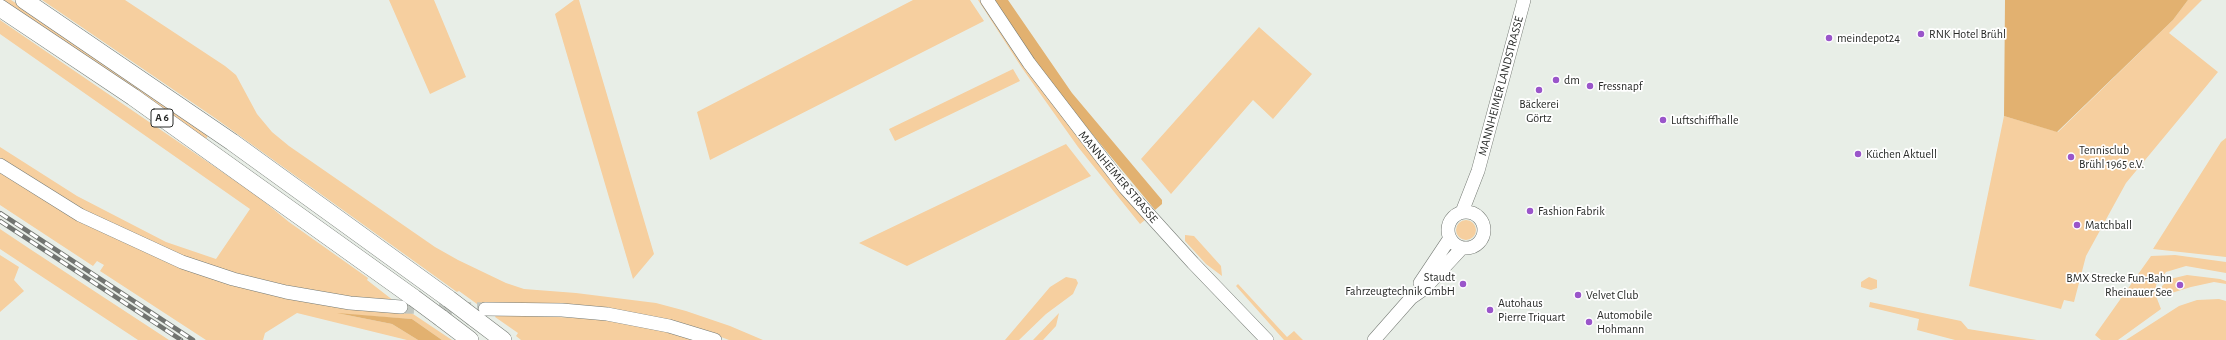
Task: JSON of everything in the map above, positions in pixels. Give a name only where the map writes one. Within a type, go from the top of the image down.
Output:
[{"type":"highway","name":"A 6","points":[[24,0],[232,142],[449,299],[479,313],[502,340]]},
{"type":"highway","name":"A 6","points":[[0,8],[133,97],[408,302],[441,318],[470,340]]},
{"type":"main road","name":"MANNHEIMER STRASSE","points":[[987,0],[1029,63],[1126,188],[1198,269],[1267,340]]},
{"type":"main road","name":"MANNHEIMER LANDSTRASSE","points":[[1462,212],[1478,171],[1524,0]]},
{"type":"main road","points":[[0,165],[87,218],[182,262],[233,279],[286,292],[350,303],[408,302]]},
{"type":"main road","name":"MANNHEIMER LANDSTRASSE","points":[[1475,214],[1478,171]]},
{"type":"main road","points":[[1411,298],[1424,288],[1462,248],[1477,245],[1484,236],[1484,224],[1475,214],[1462,212],[1454,216],[1449,222],[1448,230],[1450,238],[1453,243],[1462,248]]},
{"type":"main road","points":[[1374,340],[1411,298],[1450,238]]},
{"type":"main road","points":[[479,313],[562,310],[607,314],[669,326],[715,340]]},
{"type":"shaded area","points":[[0,0],[11,0],[44,21],[209,134],[206,139]]},
{"type":"shaded area","points":[[42,0],[125,0],[225,66],[236,75],[257,114],[272,132],[289,146],[435,247],[506,283],[524,289],[576,293],[656,303],[686,311],[730,326],[763,340],[729,340],[716,335],[548,305],[477,304],[459,291],[457,292],[215,118]]},
{"type":"shaded area","points":[[389,0],[434,0],[466,77],[430,94]]},
{"type":"shaded area","points":[[574,0],[579,0],[654,254],[633,279],[555,14]]},
{"type":"shaded area","points":[[913,0],[970,0],[984,21],[710,160],[697,112]]},
{"type":"shaded area","points":[[978,0],[981,0],[1082,143],[1145,220],[1140,224],[1078,147],[1022,68]]},
{"type":"shaded area","points":[[994,0],[1008,0],[1072,93],[1162,200],[1162,204],[1155,210],[1064,100],[1031,57]]},
{"type":"shaded area","points":[[2005,0],[2188,0],[2173,20],[2057,132],[2004,116]]},
{"type":"shaded area","name":"Tennisclub Brühl 1965 e.V.","points":[[2188,0],[2202,0],[2169,33],[2218,72],[2126,183],[2086,256],[2074,302],[2064,300],[2061,309],[1969,286],[2004,116],[2058,132],[2173,20]]},
{"type":"shaded area","points":[[0,20],[256,195],[289,222],[368,278],[367,280],[394,301],[355,298],[270,283],[204,265],[86,213],[0,159],[0,147],[77,196],[166,242],[216,259],[250,209],[0,34]]},
{"type":"shaded area","points":[[1259,27],[1312,74],[1273,119],[1253,100],[1171,194],[1141,159]]},
{"type":"shaded area","points":[[1013,69],[1020,81],[895,141],[889,129]]},
{"type":"shaded area","points":[[2226,138],[2226,257],[2153,249],[2221,142]]},
{"type":"shaded area","points":[[1066,144],[1091,176],[907,266],[859,243]]},
{"type":"shaded area","points":[[0,172],[88,225],[181,268],[351,308],[410,312],[452,340],[442,340],[412,319],[342,314],[392,324],[418,340],[407,340],[297,313],[265,333],[263,340],[206,340],[100,271],[104,265],[97,261],[93,266],[0,205]]},
{"type":"shaded area","points":[[1462,220],[1470,220],[1476,226],[1476,234],[1470,240],[1462,240],[1456,234],[1456,226]]},
{"type":"shaded area","points":[[0,229],[169,340],[138,340],[0,249]]},
{"type":"shaded area","points":[[1185,235],[1194,236],[1221,266],[1222,276],[1206,264],[1185,241]]},
{"type":"shaded area","points":[[0,255],[19,267],[14,280],[24,291],[0,312]]},
{"type":"shaded area","points":[[2175,255],[2226,262],[2226,273],[2186,266],[2166,272],[2156,285],[2156,296],[2161,309],[2118,340],[2101,340],[2095,335],[2151,256]]},
{"type":"shaded area","name":"BMX Strecke Fun-Bahn Rheinauer See","points":[[2187,275],[2220,279],[2226,281],[2226,284],[2214,282],[2165,295],[2163,294],[2162,286],[2170,279]]},
{"type":"shaded area","points":[[1066,277],[1076,279],[1078,283],[1073,294],[1046,314],[1019,340],[1005,340],[1050,287]]},
{"type":"shaded area","points":[[1869,277],[1877,280],[1877,288],[1871,290],[1861,287],[1861,282]]},
{"type":"shaded area","points":[[1238,284],[1287,337],[1294,331],[1303,340],[1284,340],[1236,286]]},
{"type":"shaded area","points":[[2219,299],[2226,301],[2226,340],[2126,340],[2179,306],[2197,300]]},
{"type":"shaded area","points":[[1870,302],[1961,321],[1968,329],[2037,340],[1955,340],[1917,330],[1919,319],[1869,307]]},
{"type":"shaded area","points":[[337,313],[412,319],[442,340],[418,340],[392,324]]},
{"type":"shaded area","points":[[1059,313],[1056,326],[1043,340],[1033,340]]},
{"type":"shaded area","points":[[497,314],[598,319],[643,326],[698,340],[521,340],[516,336],[518,333],[495,317]]},
{"type":"tunnel","points":[[401,307],[485,309]]},
{"type":"railway","points":[[0,213],[193,340]]},
{"type":"railway","points":[[0,221],[181,340]]},
{"type":"place","name":"RNK Hotel Brühl","points":[[1921,34]]},
{"type":"place","name":"meindepot24","points":[[1829,38]]},
{"type":"place","name":"dm","points":[[1556,80]]},
{"type":"place","name":"Fressnapf","points":[[1590,86]]},
{"type":"place","name":"Bäckerei Görtz","points":[[1539,90]]},
{"type":"place","name":"Luftschiffhalle","points":[[1663,120]]},
{"type":"place","name":"Küchen Aktuell","points":[[1858,154]]},
{"type":"place","name":"Tennisclub Brühl 1965 e.V.","points":[[2071,157]]},
{"type":"place","name":"Fashion Fabrik","points":[[1530,211]]},
{"type":"place","name":"Matchball","points":[[2077,225]]},
{"type":"place","name":"Staudt Fahrzeugtechnik GmbH","points":[[1463,284]]},
{"type":"place","name":"BMX Strecke Fun-Bahn Rheinauer See","points":[[2180,285]]},
{"type":"place","name":"Velvet Club","points":[[1578,295]]},
{"type":"place","name":"Autohaus Pierre Triquart","points":[[1490,310]]},
{"type":"place","name":"Automobile Hohmann","points":[[1589,322]]}]
